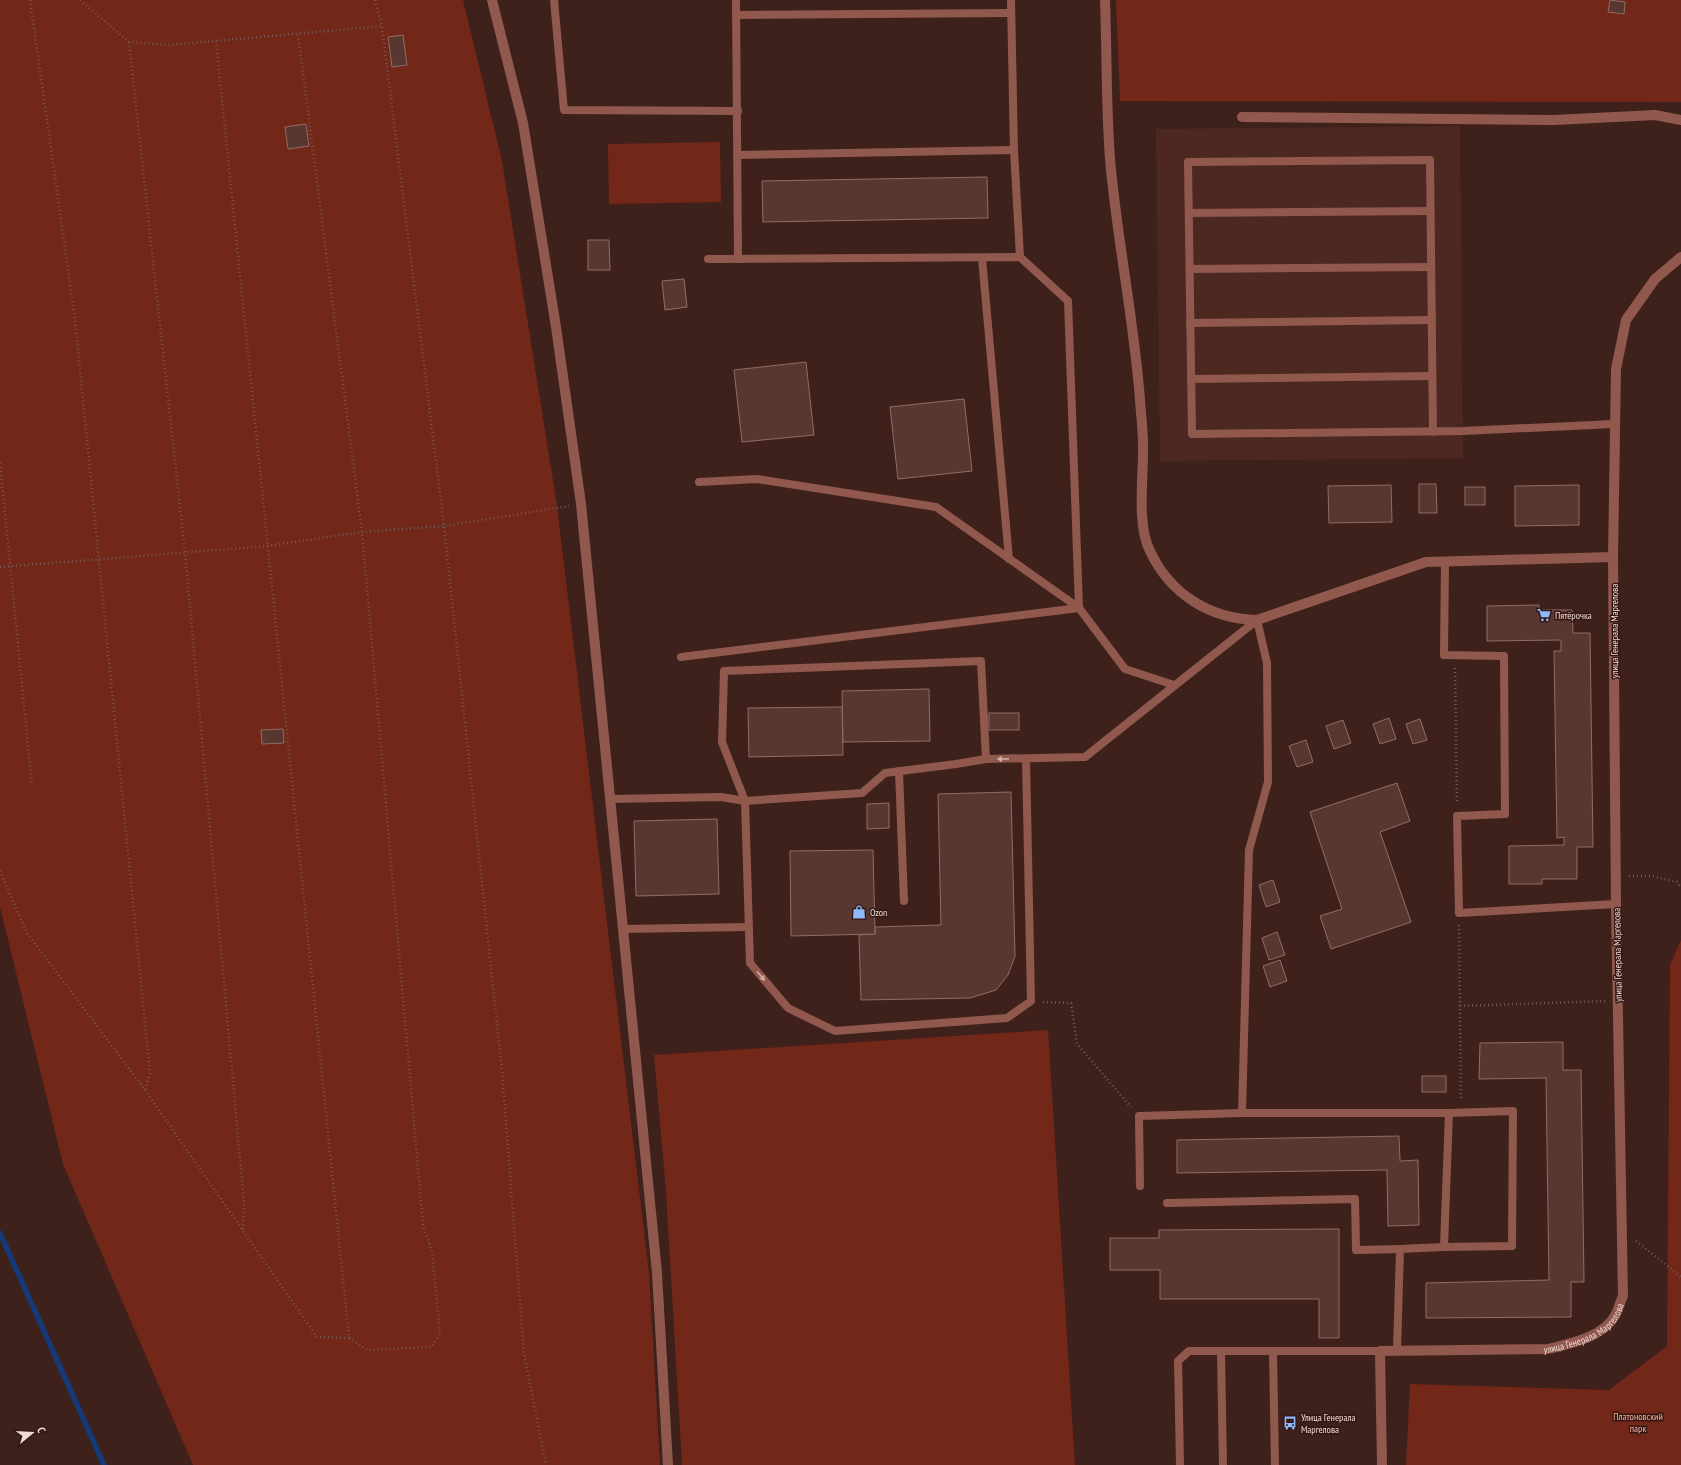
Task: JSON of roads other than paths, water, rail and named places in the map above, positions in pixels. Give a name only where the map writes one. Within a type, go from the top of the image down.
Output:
[{"type":"street","points":[[492,0],[523,122],[556,327],[581,504],[657,1273],[668,1465]]},
{"type":"street","points":[[1105,0],[1110,158],[1138,382],[1143,444],[1143,522],[1149,550],[1168,581],[1188,599],[1205,608],[1237,620],[1257,620],[1426,562],[1613,557]]},
{"type":"street","points":[[1242,117],[1554,120],[1655,115],[1681,120]]},
{"type":"street","name":"улица Генерала Маргелова","points":[[1380,1350],[1548,1349],[1575,1342],[1600,1331],[1616,1315],[1622,1296],[1616,904],[1613,557],[1616,369],[1626,320],[1655,279],[1681,257]]},
{"type":"street","points":[[1380,1350],[1382,1465]]},
{"type":"lane","points":[[554,0],[564,110],[738,111]]},
{"type":"lane","points":[[736,0],[738,259]]},
{"type":"lane","points":[[1011,0],[1014,150],[1020,257]]},
{"type":"lane","points":[[736,15],[1011,12]]},
{"type":"lane","points":[[738,155],[1014,150]]},
{"type":"lane","points":[[1433,432],[1430,160],[1188,162],[1192,434],[1433,432],[1614,424]]},
{"type":"lane","points":[[1189,213],[1430,211]]},
{"type":"lane","points":[[708,259],[1020,257],[1068,301],[1079,608]]},
{"type":"lane","points":[[982,258],[1009,559]]},
{"type":"lane","points":[[1190,269],[1431,267]]},
{"type":"lane","points":[[1190,323],[1432,320]]},
{"type":"lane","points":[[1191,379],[1432,376]]},
{"type":"lane","points":[[699,482],[757,479],[936,507],[1079,608],[1125,669],[1174,685]]},
{"type":"lane","points":[[1445,562],[1444,655],[1504,656],[1504,814],[1457,816],[1459,912],[1616,904]]},
{"type":"lane","points":[[681,657],[1079,608]]},
{"type":"lane","points":[[610,799],[721,797],[745,801],[862,793],[885,773],[986,759],[1085,757],[1257,620],[1267,663],[1268,782],[1250,850],[1242,1113]]},
{"type":"lane","points":[[986,759],[981,661],[724,672],[722,742],[745,801],[750,963],[788,1008],[835,1031],[1008,1018],[1032,1001],[1026,759]]},
{"type":"lane","points":[[899,771],[904,901]]},
{"type":"lane","points":[[623,929],[641,930],[748,927]]},
{"type":"lane","points":[[1140,1186],[1139,1116],[1242,1113],[1513,1112],[1512,1246],[1356,1250],[1355,1199],[1167,1203]]},
{"type":"lane","points":[[1444,1247],[1449,1113]]},
{"type":"lane","points":[[1397,1351],[1400,1249]]},
{"type":"lane","points":[[1180,1465],[1178,1361],[1189,1351],[1380,1350]]},
{"type":"lane","points":[[1221,1351],[1223,1465]]},
{"type":"lane","points":[[1273,1351],[1275,1465]]},
{"type":"waterway","points":[[0,1233],[104,1465]]},
{"type":"place","name":"Пятёрочка","points":[[1544,615]]},
{"type":"place","name":"Ozon","points":[[859,912]]},
{"type":"place","name":"Улица Генерала Маргелова","points":[[1290,1423]]},
{"type":"park label","name":"Платоновский парк","points":[[1638,1422]]}]
